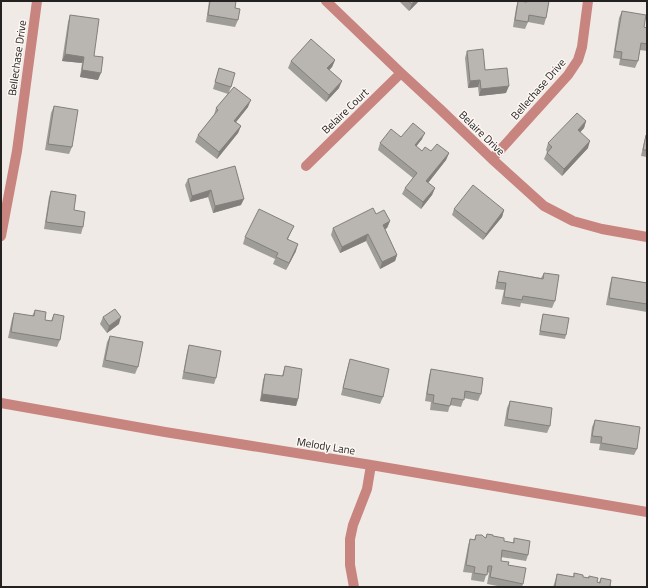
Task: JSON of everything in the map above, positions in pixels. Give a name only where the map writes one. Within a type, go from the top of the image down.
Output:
[{"type":"street","name":"Bellechase Drive","points":[[1,236],[17,151],[37,1]]},
{"type":"street","name":"Belaire Drive","points":[[326,1],[492,159],[544,206],[573,221],[602,229],[647,237]]},
{"type":"street","name":"Bellechase Drive","points":[[492,159],[568,74],[578,60],[582,47],[588,1]]},
{"type":"street","name":"Belaire Court","points":[[306,166],[401,73]]},
{"type":"street","name":"Melody Lane","points":[[1,403],[647,512]]},
{"type":"street","points":[[354,587],[350,565],[350,539],[353,525],[367,490],[371,465]]},
{"type":"building","points":[[210,1],[236,1],[235,8],[240,9],[238,20],[208,15]]},
{"type":"building","points":[[518,1],[549,1],[546,18],[529,15],[528,22],[515,20]]},
{"type":"building","points":[[622,11],[646,15],[644,27],[647,28],[647,44],[641,43],[638,61],[621,59],[622,52],[615,51]]},
{"type":"building","points":[[70,15],[99,19],[94,56],[103,57],[101,73],[82,70],[84,57],[65,54]]},
{"type":"building","points":[[311,39],[335,60],[327,68],[342,81],[329,95],[291,61]]},
{"type":"building","points":[[483,49],[485,70],[507,68],[509,86],[481,89],[480,80],[470,81],[467,51]]},
{"type":"building","points":[[219,68],[235,73],[231,87],[215,82]]},
{"type":"building","points":[[234,87],[251,100],[234,121],[241,126],[219,152],[198,135],[218,110],[216,108]]},
{"type":"building","points":[[54,106],[78,110],[72,147],[48,144]]},
{"type":"building","points":[[577,113],[586,121],[578,130],[590,141],[564,169],[547,153],[552,147],[548,143]]},
{"type":"building","points":[[413,123],[425,133],[415,145],[422,151],[425,147],[431,151],[437,144],[449,153],[426,181],[435,188],[423,202],[405,188],[417,173],[380,143],[391,129],[401,137]]},
{"type":"building","points":[[646,135],[647,150],[643,150]]},
{"type":"building","points":[[235,166],[244,199],[215,206],[211,190],[192,196],[188,179]]},
{"type":"building","points":[[473,185],[504,210],[486,234],[454,209]]},
{"type":"building","points":[[51,191],[76,195],[74,210],[85,212],[83,227],[46,222]]},
{"type":"building","points":[[373,208],[376,214],[384,210],[390,221],[383,225],[397,255],[382,262],[368,234],[342,247],[333,228]]},
{"type":"building","points":[[259,209],[294,226],[287,239],[298,244],[289,263],[276,257],[278,253],[245,237]]},
{"type":"building","points":[[499,271],[543,279],[544,273],[559,275],[555,301],[523,296],[522,300],[504,297],[506,283],[497,282]]},
{"type":"building","points":[[612,277],[647,283],[647,304],[609,298]]},
{"type":"building","points":[[115,309],[121,317],[109,326],[103,317]]},
{"type":"building","points":[[35,310],[46,312],[45,320],[52,321],[54,314],[64,316],[60,340],[11,332],[14,313],[34,316]]},
{"type":"building","points":[[543,314],[569,318],[566,335],[540,331]]},
{"type":"building","points":[[110,336],[143,342],[138,367],[105,360]]},
{"type":"building","points":[[189,345],[221,351],[216,378],[184,372]]},
{"type":"building","points":[[350,359],[389,369],[383,397],[343,388]]},
{"type":"building","points":[[285,366],[302,369],[298,399],[262,394],[265,374],[283,376]]},
{"type":"building","points":[[431,369],[483,378],[481,394],[465,391],[464,400],[452,398],[450,406],[433,403],[434,395],[427,394]]},
{"type":"building","points":[[510,401],[552,408],[550,426],[507,419]]},
{"type":"building","points":[[595,420],[640,427],[637,449],[601,443],[602,437],[592,436]]},
{"type":"building","points":[[487,534],[504,538],[504,541],[514,543],[514,538],[530,541],[528,555],[502,550],[501,561],[509,562],[508,565],[526,568],[523,584],[490,577],[492,566],[488,566],[487,575],[474,573],[475,567],[466,565],[470,539],[475,540],[476,535],[482,535],[486,538]]},
{"type":"building","points":[[574,573],[583,575],[583,577],[589,578],[589,576],[598,578],[597,582],[600,583],[601,578],[611,580],[610,586],[613,587],[555,587],[557,574],[574,577]]}]
